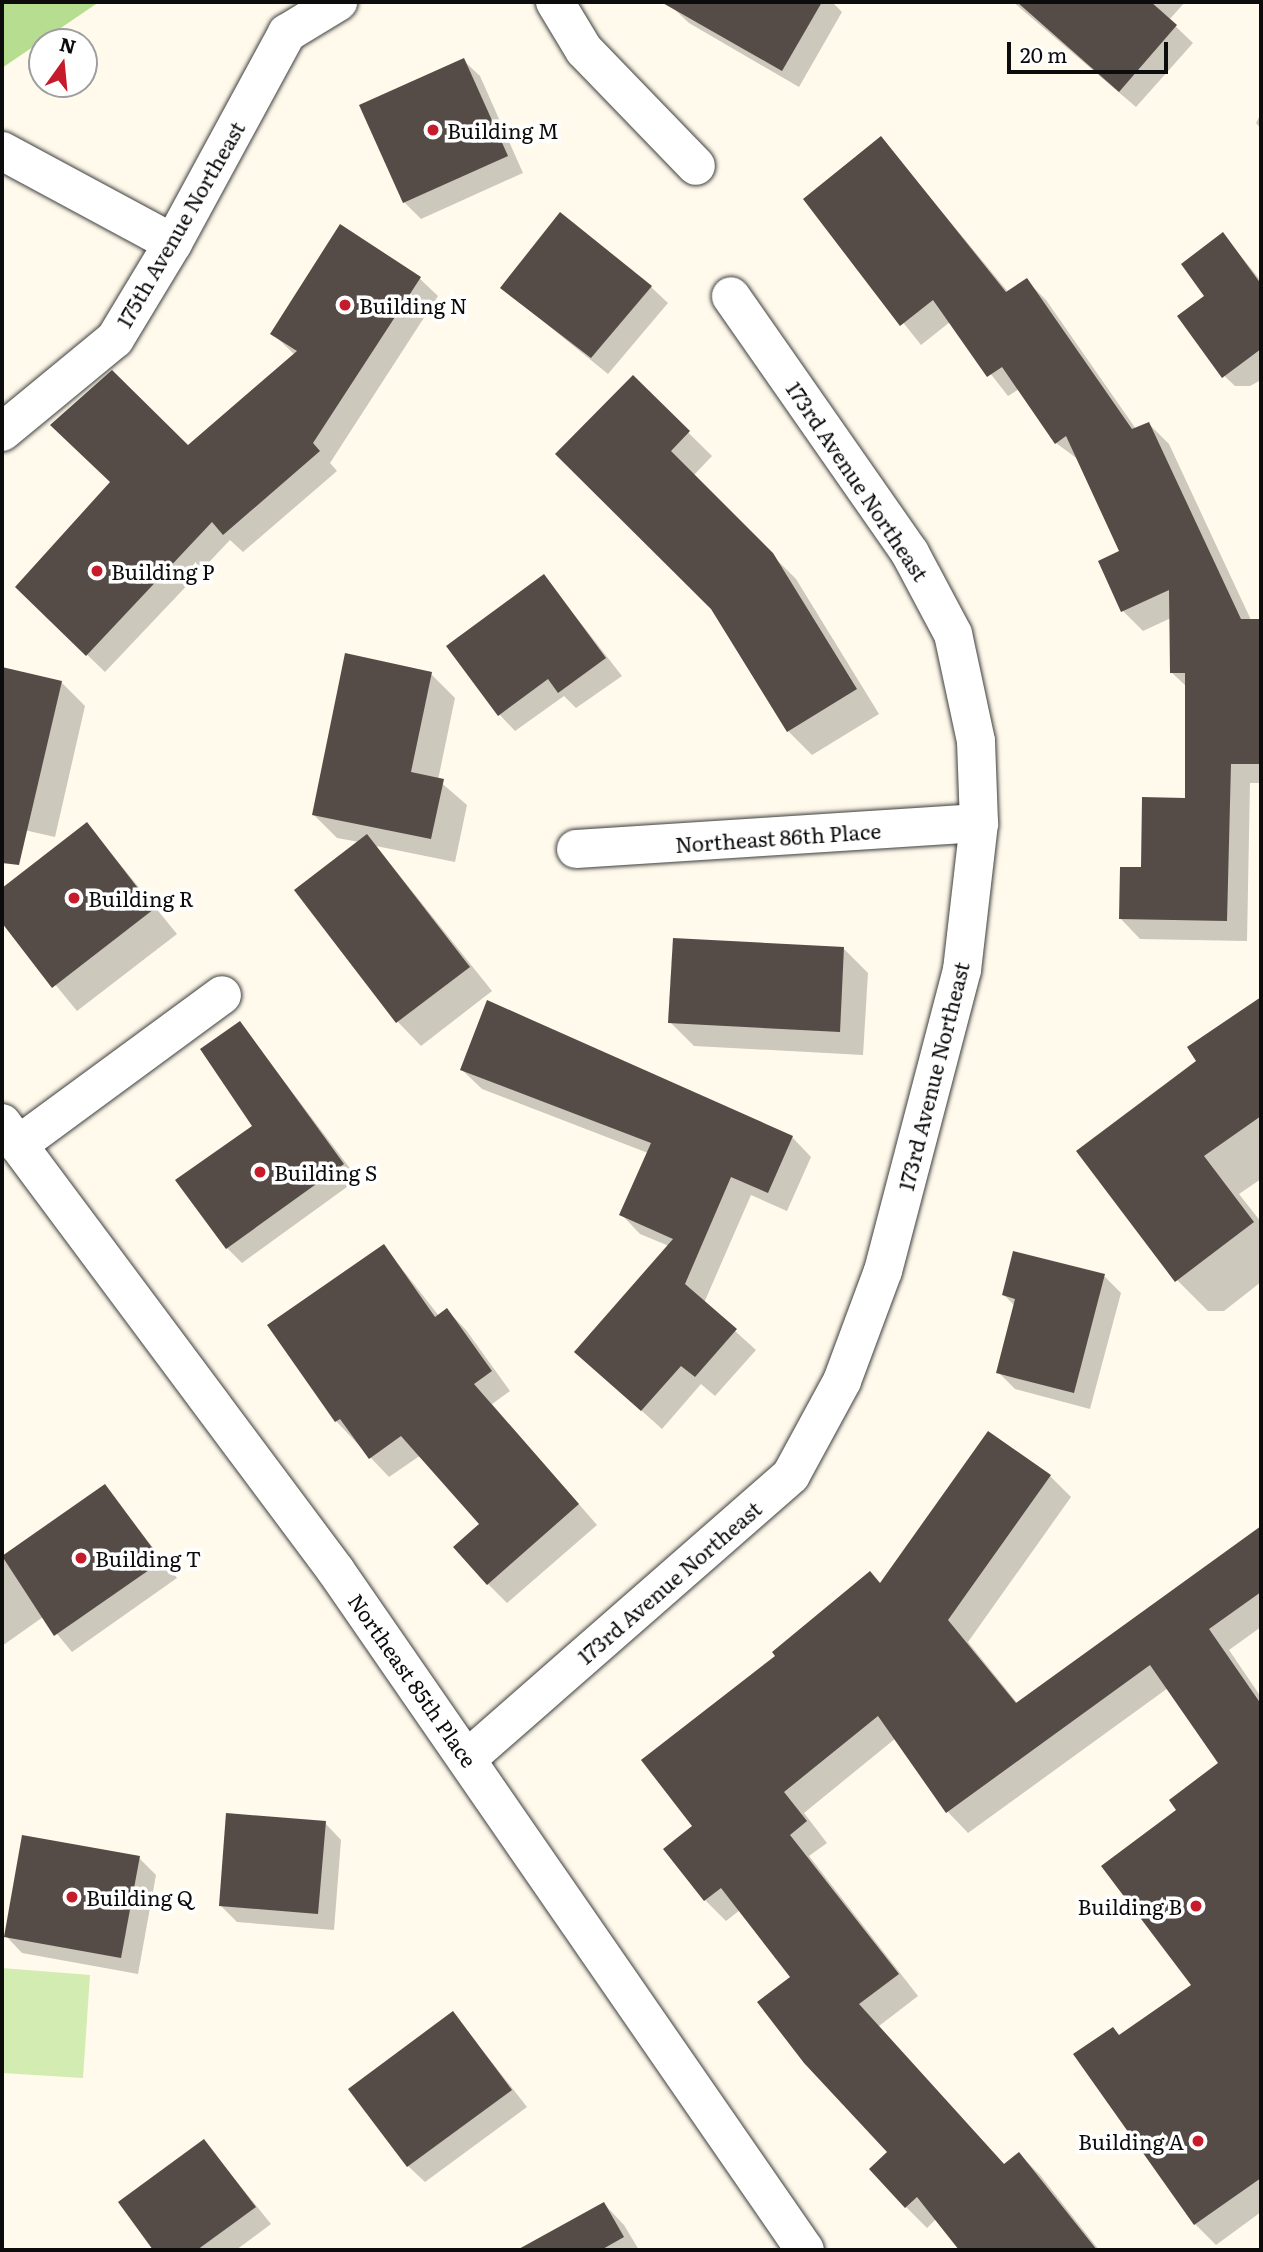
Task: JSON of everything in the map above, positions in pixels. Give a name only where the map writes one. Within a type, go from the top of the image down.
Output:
[{"type":"street","name":"175th Avenue Northeast","points":[[2,432],[115,339],[173,243],[287,33],[338,2]]},
{"type":"street","points":[[555,2],[584,50],[696,166]]},
{"type":"street","points":[[2,152],[173,243]]},
{"type":"street","name":"173rd Avenue Northeast","points":[[468,1758],[791,1475],[842,1381],[883,1271],[962,970],[979,823],[976,741],[953,634],[910,553],[731,296]]},
{"type":"street","name":"Northeast 86th Place","points":[[576,849],[979,823]]},
{"type":"street","points":[[10,1134],[222,995]]},
{"type":"street","name":"Northeast 85th Place","points":[[10,1134],[336,1570],[805,2250]]},
{"type":"green space","points":[[2,2],[99,2],[61,28],[28,28],[28,50],[2,68]]},
{"type":"green space","points":[[2,1968],[90,1975],[83,2078],[2,2073]]},
{"type":"building","points":[[661,2],[822,2],[782,71]]},
{"type":"building","points":[[1017,2],[1151,2],[1177,25],[1119,92]]},
{"type":"building","name":"Building M","points":[[464,58],[508,156],[403,203],[359,105]]},
{"type":"building","points":[[881,136],[1006,292],[1027,278],[1132,429],[1149,422],[1241,619],[1261,619],[1261,764],[1231,764],[1227,921],[1119,919],[1120,867],[1141,867],[1142,797],[1185,798],[1185,673],[1170,673],[1169,590],[1121,612],[1098,561],[1119,551],[1066,436],[1055,444],[1002,367],[987,377],[933,300],[900,326],[803,199]]},
{"type":"building","points":[[560,212],[652,286],[591,358],[500,288]]},
{"type":"building","points":[[340,224],[421,277],[313,443],[320,451],[223,535],[212,522],[86,656],[15,587],[110,482],[50,425],[112,370],[188,445],[297,351],[270,334]]},
{"type":"building","points":[[1223,232],[1261,284],[1261,349],[1222,378],[1177,316],[1204,296],[1181,264]]},
{"type":"building","points":[[633,375],[690,431],[671,451],[773,553],[857,689],[787,732],[711,609],[555,454]]},
{"type":"building","points":[[544,574],[606,658],[558,693],[548,679],[498,716],[446,646]]},
{"type":"building","points":[[345,653],[432,672],[411,772],[444,779],[431,839],[312,815]]},
{"type":"building","points":[[2,667],[62,681],[19,865],[2,863]]},
{"type":"building","name":"Building R","points":[[87,822],[154,909],[52,988],[2,923],[2,888]]},
{"type":"building","points":[[367,834],[470,967],[396,1023],[294,890]]},
{"type":"building","points":[[673,938],[844,947],[840,1032],[668,1023]]},
{"type":"building","points":[[1261,997],[1261,1116],[1204,1156],[1254,1222],[1175,1282],[1076,1151],[1196,1061],[1187,1047]]},
{"type":"building","points":[[487,1000],[793,1136],[768,1193],[731,1177],[685,1284],[737,1329],[695,1377],[681,1366],[641,1411],[574,1352],[673,1239],[619,1215],[651,1143],[460,1070]]},
{"type":"building","name":"Building S","points":[[240,1021],[344,1164],[226,1249],[175,1180],[252,1126],[200,1049]]},
{"type":"building","points":[[384,1244],[435,1317],[447,1308],[492,1371],[474,1384],[579,1504],[487,1585],[453,1547],[479,1524],[401,1436],[369,1459],[340,1419],[335,1422],[267,1325]]},
{"type":"building","points":[[1013,1251],[1105,1274],[1074,1393],[996,1373],[1015,1299],[1002,1295]]},
{"type":"building","points":[[988,1431],[1051,1475],[948,1620],[1016,1703],[1261,1526],[1261,1592],[1209,1629],[1261,1704],[1261,2178],[1194,2225],[1073,2054],[1113,2027],[1119,2035],[1191,1985],[1101,1866],[1176,1810],[1169,1800],[1218,1763],[1150,1665],[946,1813],[878,1716],[784,1792],[807,1821],[790,1835],[899,1974],[859,2004],[1004,2164],[1019,2152],[1097,2250],[959,2250],[917,2197],[905,2208],[869,2169],[887,2152],[804,2063],[757,2002],[790,1977],[721,1888],[704,1901],[663,1849],[692,1826],[641,1760],[775,1656],[772,1652],[870,1571],[880,1583]]},
{"type":"building","name":"Building T","points":[[105,1484],[162,1561],[54,1636],[2,1556]]},
{"type":"building","points":[[226,1813],[326,1821],[318,1914],[219,1906]]},
{"type":"building","name":"Building Q","points":[[22,1835],[140,1856],[121,1958],[4,1937]]},
{"type":"building","points":[[453,2011],[512,2090],[407,2167],[348,2089]]},
{"type":"building","points":[[204,2139],[256,2207],[197,2250],[153,2250],[118,2202]]},
{"type":"building","points":[[604,2202],[624,2237],[601,2250],[517,2250]]},
{"type":"place","name":"Building M","points":[[433,130]]},
{"type":"place","name":"Building N","points":[[345,305]]},
{"type":"place","name":"Building P","points":[[97,571]]},
{"type":"place","name":"Building R","points":[[74,898]]},
{"type":"place","name":"Building S","points":[[260,1172]]},
{"type":"place","name":"Building T","points":[[81,1558]]},
{"type":"place","name":"Building Q","points":[[72,1897]]},
{"type":"place","name":"Building B","points":[[1196,1906]]},
{"type":"place","name":"Building A","points":[[1198,2141]]}]
